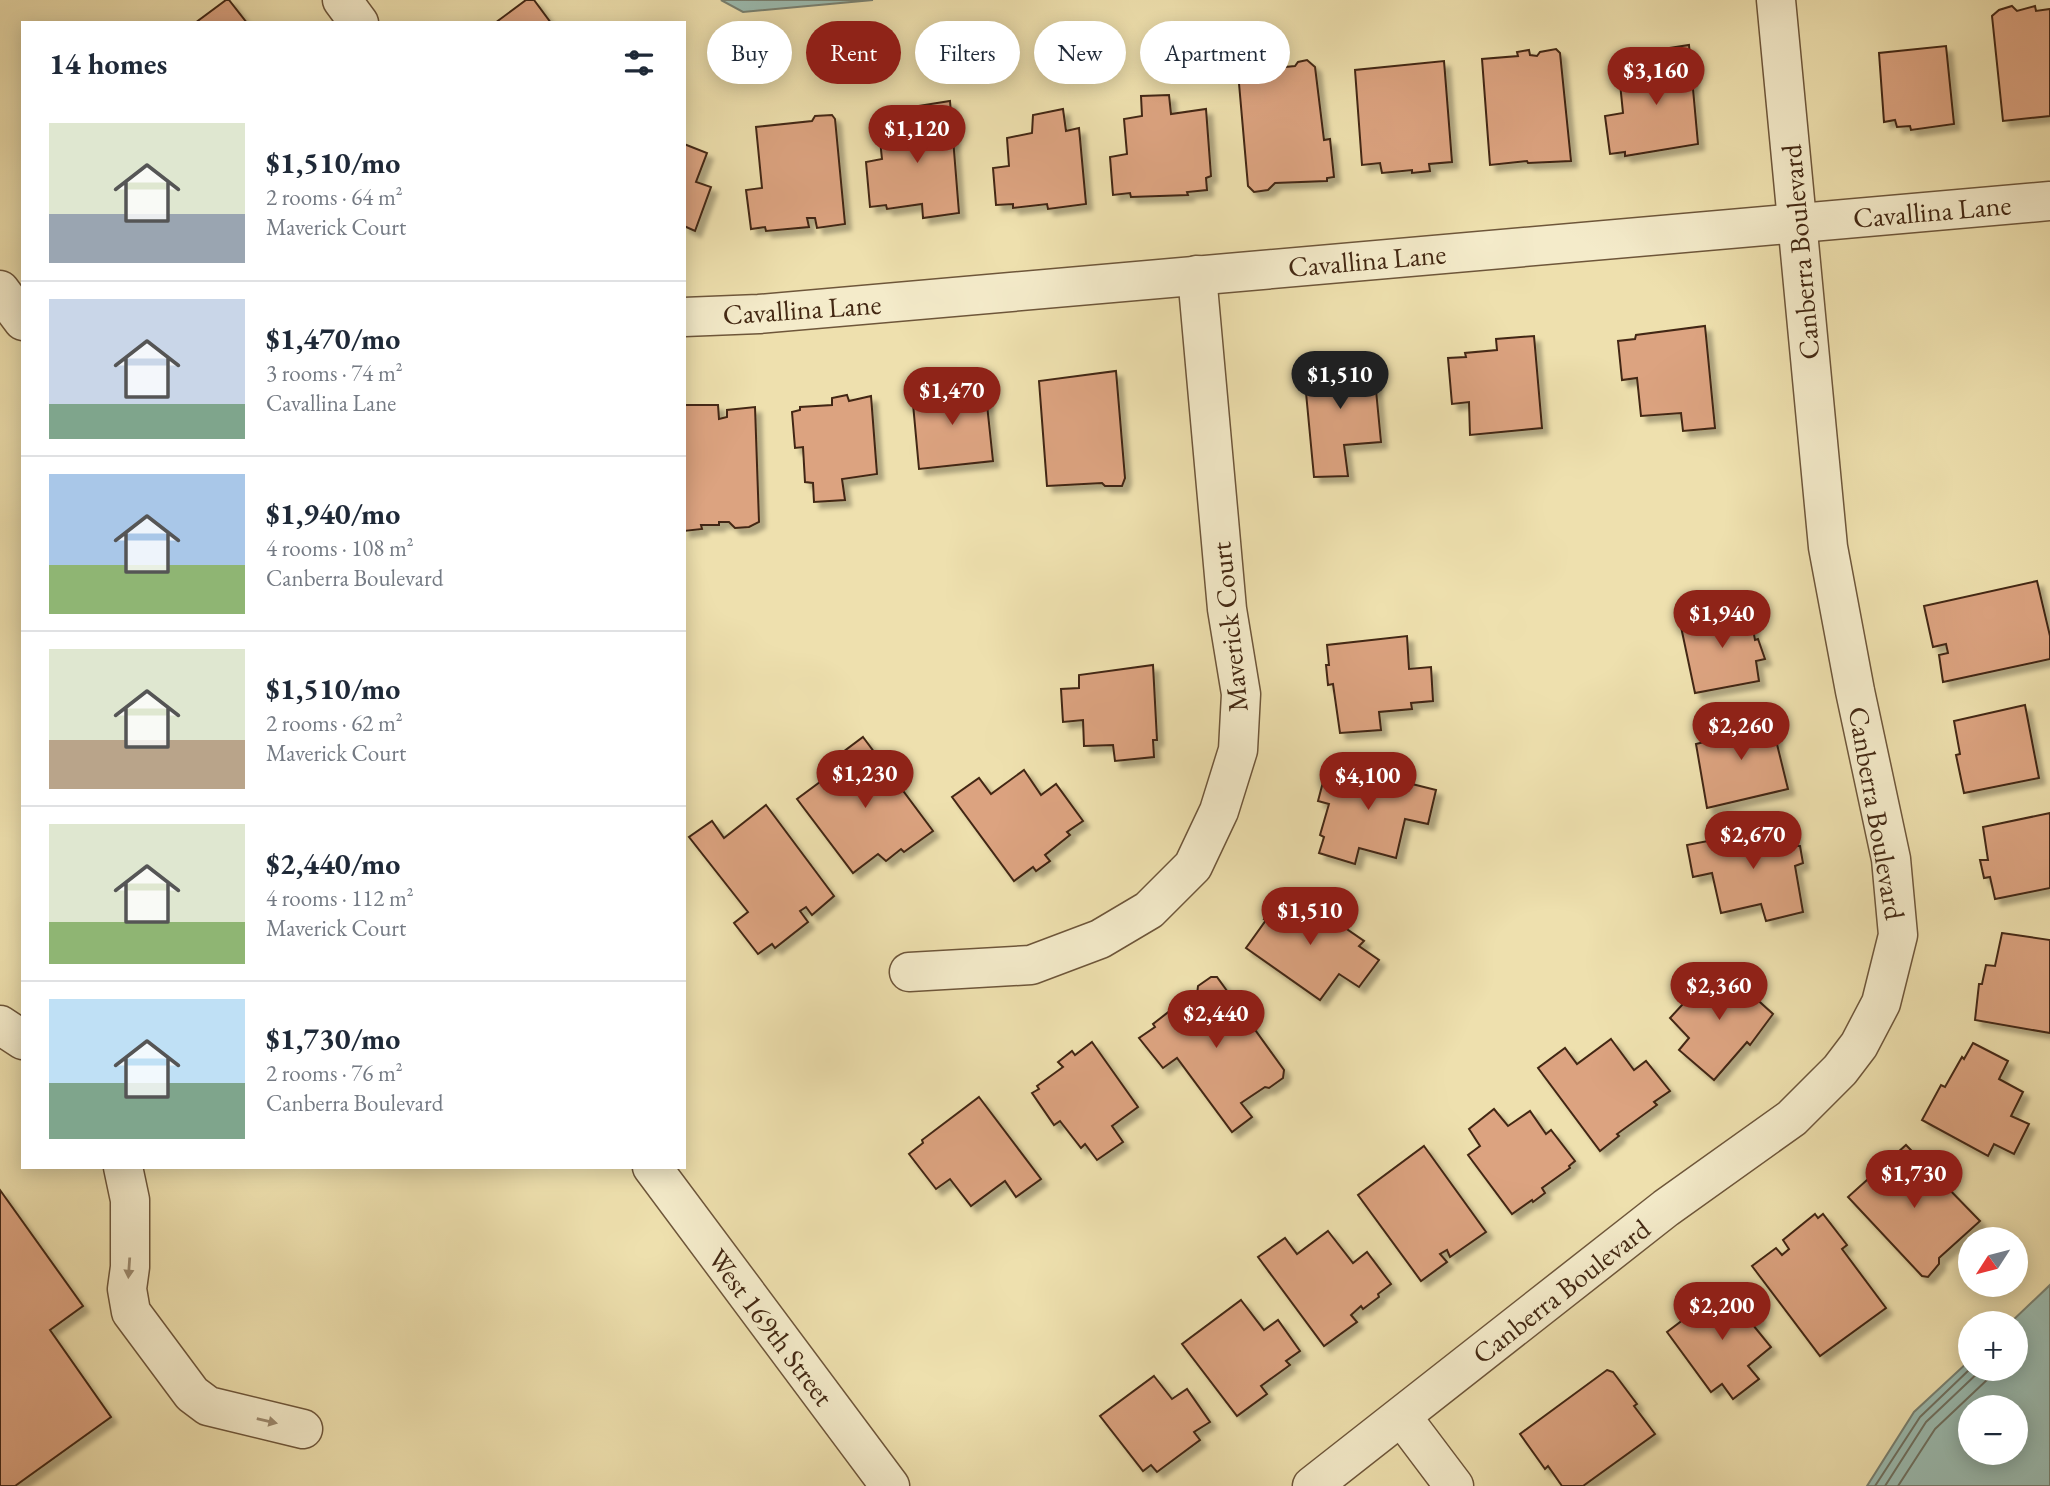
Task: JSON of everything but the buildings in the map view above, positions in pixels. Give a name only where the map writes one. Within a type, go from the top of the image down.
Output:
[{"type":"street","points":[[342,0],[358,21]]},
{"type":"street","name":"Canberra Boulevard","points":[[1312,1486],[1666,1208],[1793,1118],[1840,1070],[1853,1053],[1881,1003],[1898,935],[1891,859],[1828,547],[1776,0]]},
{"type":"street","name":"Cavallina Lane","points":[[686,317],[759,314],[2050,201]]},
{"type":"street","name":"Maverick Court","points":[[909,972],[1031,965],[1100,939],[1149,910],[1193,866],[1219,811],[1238,750],[1241,694],[1227,609],[1197,275]]},
{"type":"street","points":[[0,290],[21,318]]},
{"type":"street","points":[[0,1026],[21,1039]]},
{"type":"street","name":"West 169th Street","points":[[653,1169],[890,1486]]},
{"type":"street","points":[[126,1183],[130,1267],[127,1289],[131,1312],[192,1394],[208,1406],[303,1429]]},
{"type":"street","points":[[1402,1417],[1454,1486]]},
{"type":"water","points":[[721,0],[873,0],[743,12]]},
{"type":"water","points":[[2050,1285],[2050,1486],[1867,1486],[1914,1412],[1958,1371],[1958,1381],[2028,1381],[2028,1311],[2023,1311]]}]
